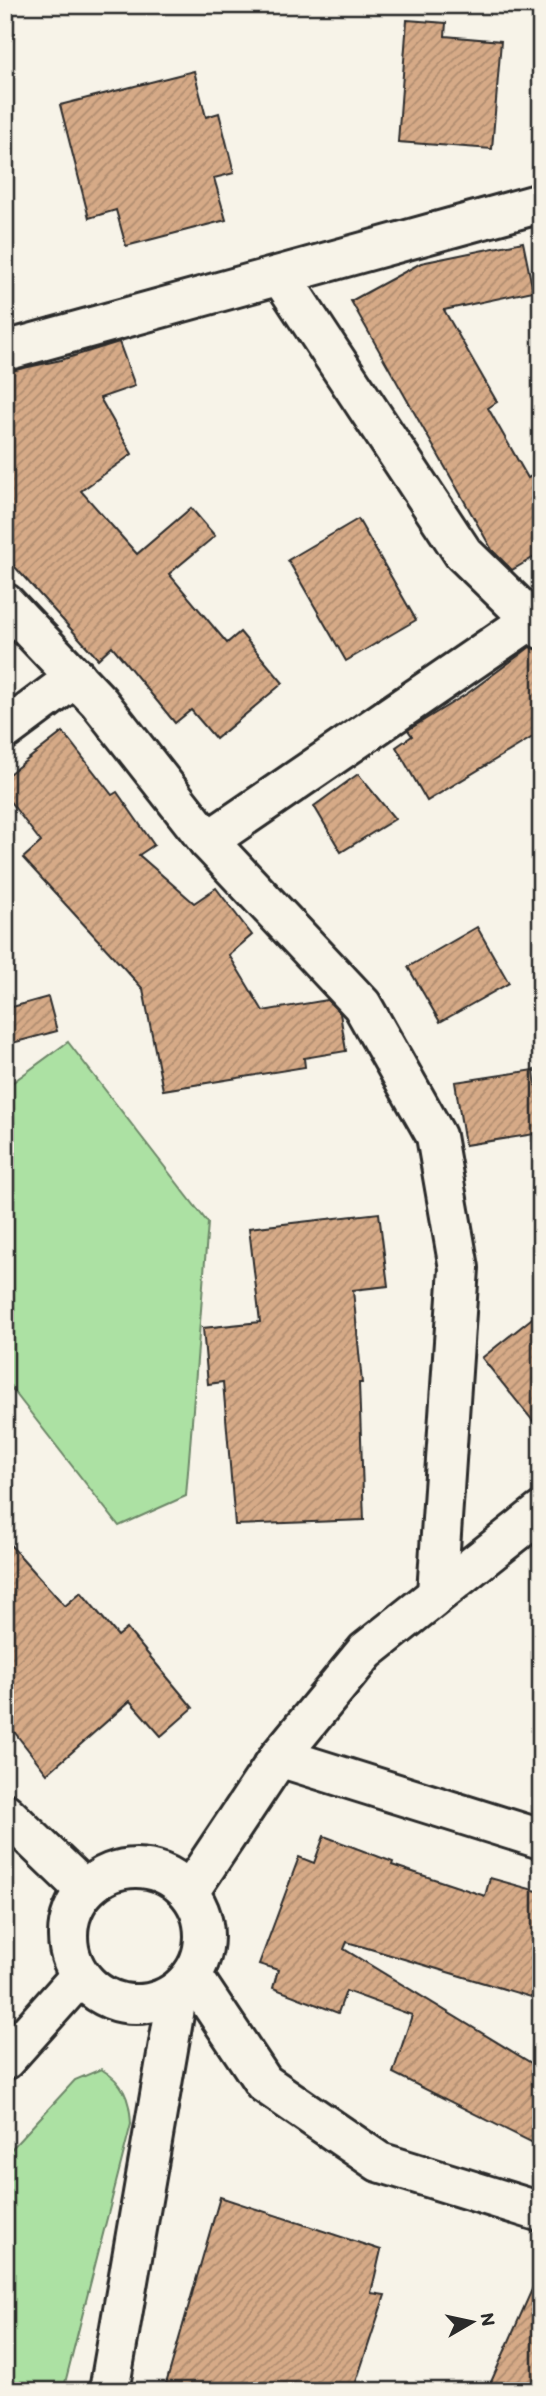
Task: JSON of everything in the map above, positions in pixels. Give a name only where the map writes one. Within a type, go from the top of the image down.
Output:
[{"type":"street","points":[[5,351],[541,203]]},
{"type":"street","points":[[208,841],[537,621],[463,553],[281,276]]},
{"type":"street","points":[[5,603],[99,702],[208,841],[362,1004],[436,1136],[459,1268],[437,1593]]},
{"type":"street","points":[[5,730],[76,677]]},
{"type":"street","points":[[188,1892],[279,1757],[366,1650],[541,1512]]},
{"type":"street","points":[[279,1757],[541,1839]]},
{"type":"street","points":[[5,1813],[85,1890]]},
{"type":"street","points":[[109,2391],[185,1983],[202,1955],[205,1934],[200,1912],[188,1892],[160,1872],[149,1868],[125,1868],[103,1876],[85,1890],[73,1910],[68,1933],[71,1956],[80,1976],[96,1991],[126,2004],[158,2001],[185,1983]]},
{"type":"street","points":[[5,2060],[80,1976]]},
{"type":"street","points":[[185,1983],[264,2083],[379,2162],[541,2212]]},
{"type":"green space","points":[[68,1042],[208,1223],[186,1496],[119,1526],[5,1380],[5,1088]]},
{"type":"green space","points":[[101,2069],[115,2079],[124,2092],[131,2124],[63,2391],[5,2391],[5,2156],[75,2080]]},
{"type":"building","points":[[407,20],[446,23],[445,36],[501,41],[492,149],[398,142]]},
{"type":"building","points":[[194,71],[206,117],[219,113],[234,173],[214,178],[226,220],[126,246],[116,210],[89,218],[60,105]]},
{"type":"building","points":[[523,242],[533,291],[444,310],[497,402],[488,408],[528,478],[541,470],[541,553],[512,570],[492,550],[351,301],[421,263]]},
{"type":"building","points":[[119,342],[135,386],[100,398],[132,454],[81,491],[137,554],[191,508],[215,536],[169,574],[227,643],[240,632],[283,683],[216,739],[191,710],[175,723],[112,646],[98,659],[5,556],[5,372],[61,360]]},
{"type":"building","points":[[358,519],[416,620],[346,661],[288,560]]},
{"type":"building","points":[[530,647],[541,650],[541,732],[427,801],[396,747],[412,736],[408,730],[468,693]]},
{"type":"building","points":[[63,732],[112,795],[117,792],[154,845],[139,855],[194,903],[216,888],[252,935],[229,955],[263,1011],[327,1000],[340,1013],[346,1051],[304,1058],[305,1067],[163,1090],[143,989],[23,858],[41,842],[5,795],[5,777]]},
{"type":"building","points":[[358,774],[395,819],[341,852],[314,806]]},
{"type":"building","points":[[477,927],[509,983],[440,1022],[408,967]]},
{"type":"building","points":[[48,997],[57,1031],[5,1045],[5,1009]]},
{"type":"building","points":[[534,1070],[541,1133],[465,1145],[455,1082]]},
{"type":"building","points":[[379,1213],[388,1286],[353,1290],[362,1383],[359,1383],[364,1520],[235,1525],[223,1382],[208,1384],[203,1328],[260,1322],[249,1228]]},
{"type":"building","points":[[541,1311],[541,1431],[482,1358]]},
{"type":"building","points":[[5,1539],[65,1606],[81,1592],[118,1636],[127,1629],[193,1708],[161,1736],[130,1701],[47,1774],[5,1720]]},
{"type":"building","points":[[324,1836],[393,1862],[392,1865],[485,1896],[490,1878],[541,1892],[541,2000],[347,1942],[344,1949],[541,2069],[541,2147],[393,2073],[412,2015],[346,1991],[338,2013],[273,1988],[278,1970],[259,1964],[299,1857],[314,1863]]},
{"type":"building","points":[[220,2197],[381,2250],[371,2293],[385,2295],[353,2391],[164,2391]]},
{"type":"building","points":[[541,2269],[541,2391],[487,2391]]}]
